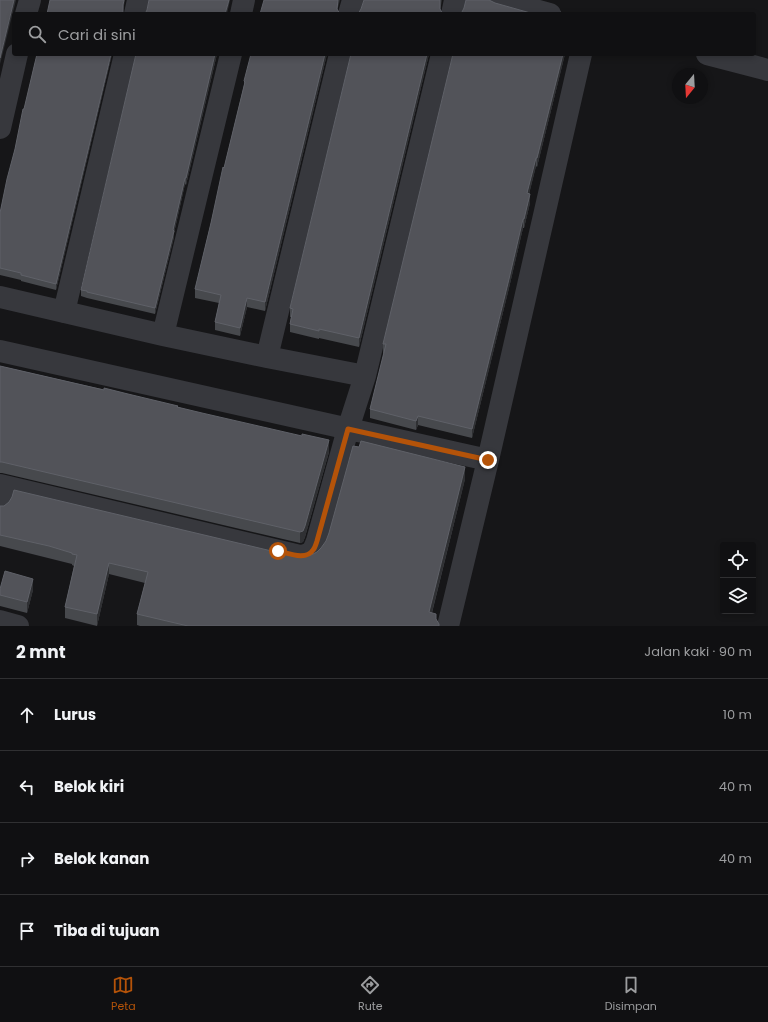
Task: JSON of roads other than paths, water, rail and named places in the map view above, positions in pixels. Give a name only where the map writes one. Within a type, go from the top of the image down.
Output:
[{"type":"street","points":[[27,12],[30,0]]},
{"type":"street","points":[[135,12],[138,0]]},
{"type":"street","points":[[241,12],[244,0]]},
{"type":"street","points":[[350,12],[353,0]]},
{"type":"street","points":[[452,12],[455,0]]},
{"type":"street","points":[[499,0],[543,12]]},
{"type":"street","points":[[0,128],[17,56]]},
{"type":"street","points":[[64,312],[125,56]]},
{"type":"street","points":[[163,335],[231,56]]},
{"type":"street","points":[[268,357],[340,56]]},
{"type":"street","points":[[1,492],[300,556],[310,553],[317,541],[348,429],[365,376],[442,56]]},
{"type":"street","points":[[448,626],[582,56]]},
{"type":"street","points":[[715,56],[768,70]]},
{"type":"street","points":[[0,297],[163,335],[365,376]]},
{"type":"street","points":[[0,351],[488,460]]},
{"type":"street","points":[[0,621],[18,626]]}]
